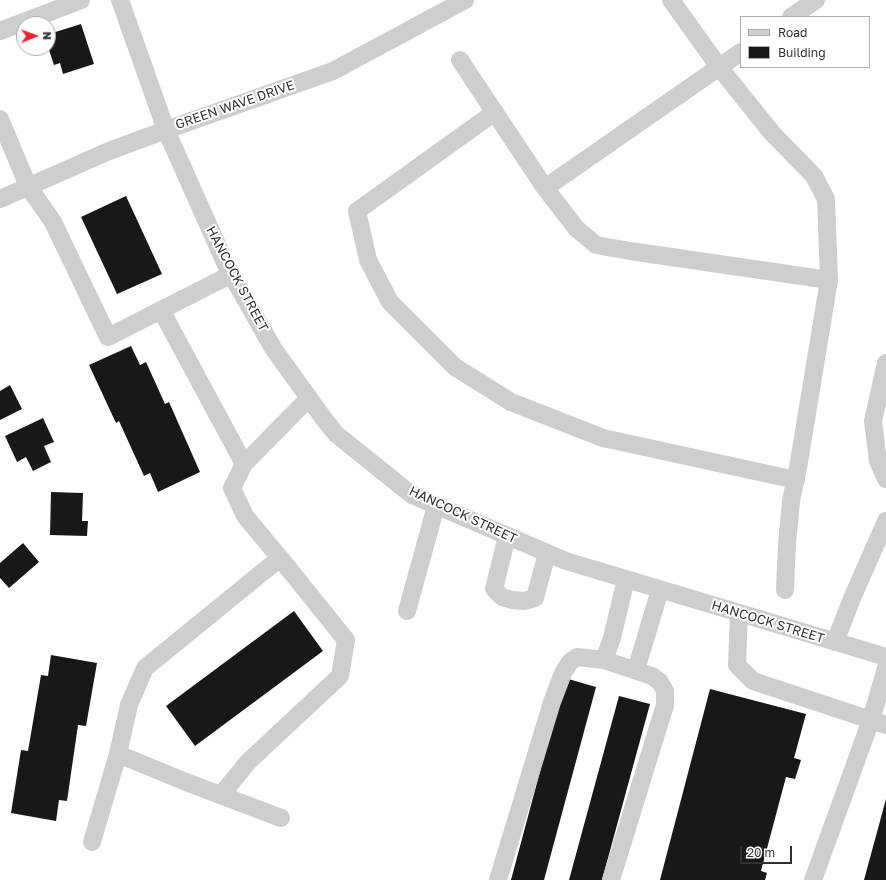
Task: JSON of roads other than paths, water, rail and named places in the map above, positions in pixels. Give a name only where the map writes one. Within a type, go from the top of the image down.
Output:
[{"type":"street","points":[[0,31],[81,0]]},
{"type":"street","name":"HANCOCK STREET","points":[[120,0],[166,130],[232,274],[274,348],[336,434],[412,495],[566,561],[886,657]]},
{"type":"street","points":[[671,0],[719,67],[772,133],[814,176],[826,199],[829,280],[792,500],[787,544],[785,590]]},
{"type":"street","points":[[792,16],[816,0]]},
{"type":"street","name":"GREEN WAVE DRIVE","points":[[0,199],[109,151],[333,71],[461,1]]},
{"type":"street","points":[[545,188],[740,53]]},
{"type":"street","points":[[460,60],[545,188],[576,228],[596,245],[829,280]]},
{"type":"street","points":[[495,112],[357,211],[368,260],[390,302],[455,367],[511,402],[604,438],[796,480]]},
{"type":"street","points":[[0,119],[28,186],[53,222],[108,337],[232,274]]},
{"type":"street","points":[[161,310],[244,464]]},
{"type":"street","points":[[886,363],[873,421],[878,461],[886,479]]},
{"type":"street","points":[[221,795],[248,762],[340,676],[346,640],[245,516],[232,488],[244,464],[309,398]]},
{"type":"street","points":[[407,611],[436,506]]},
{"type":"street","points":[[836,642],[853,596],[886,521]]},
{"type":"street","points":[[507,536],[494,589],[502,597],[524,601],[535,598],[547,553]]},
{"type":"street","points":[[92,842],[118,754],[130,705],[145,668],[280,558]]},
{"type":"street","points":[[604,660],[612,638],[626,579]]},
{"type":"street","points":[[636,670],[660,590]]},
{"type":"street","points":[[740,613],[737,665],[753,681],[879,722]]},
{"type":"street","points":[[498,880],[552,702],[563,673],[570,662],[577,657],[604,660],[652,676],[660,682],[665,691],[665,705],[611,880]]},
{"type":"street","points":[[813,880],[879,722],[886,668]]},
{"type":"street","points":[[118,754],[281,818]]}]
